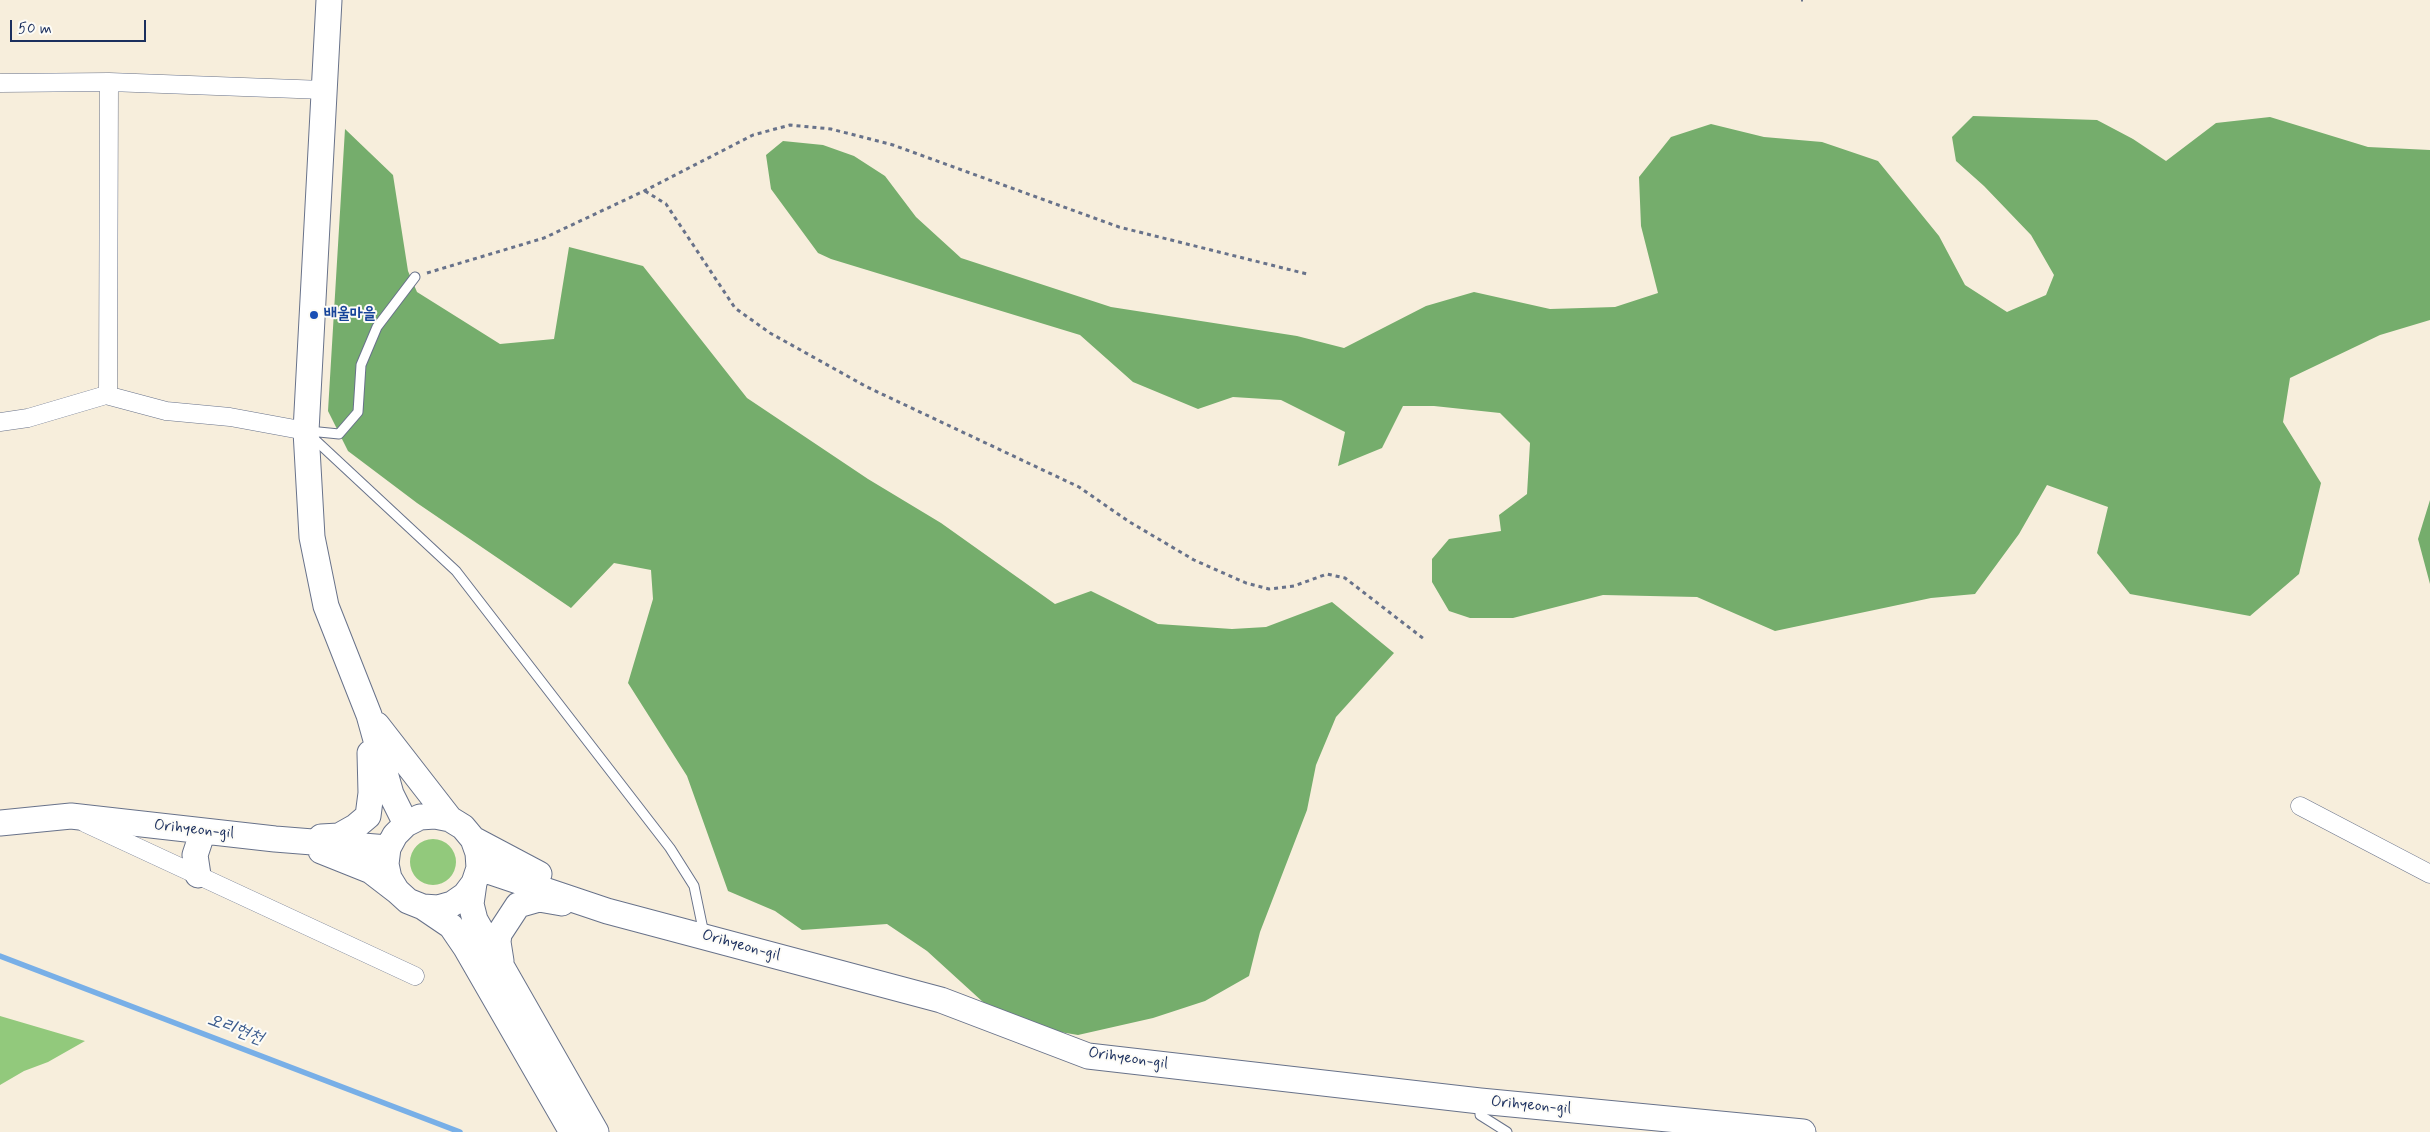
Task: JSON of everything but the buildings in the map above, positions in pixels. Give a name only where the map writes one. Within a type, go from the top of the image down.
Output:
[{"type":"street","points":[[329,0],[306,431],[312,537],[326,606],[369,715],[391,794],[406,824]]},
{"type":"street","points":[[0,83],[109,82],[324,90]]},
{"type":"street","points":[[108,395],[109,82]]},
{"type":"street","points":[[0,422],[28,418],[108,395],[166,410],[230,417],[306,431]]},
{"type":"street","points":[[369,715],[450,819]]},
{"type":"street","points":[[275,839],[340,836],[356,827],[368,816],[371,793],[369,715]]},
{"type":"street","points":[[2300,806],[2430,874]]},
{"type":"street","points":[[71,816],[415,976]]},
{"type":"street","name":"Orihyeon-gil","points":[[0,823],[71,816],[275,839],[388,848]]},
{"type":"street","points":[[397,892],[389,878],[386,864],[388,848],[395,835],[406,824],[420,817],[435,816],[450,819],[463,827],[473,839],[478,853],[471,904],[475,920],[504,971]]},
{"type":"street","points":[[198,875],[194,855],[203,831]]},
{"type":"street","points":[[275,839],[328,853],[371,871],[408,902],[423,907],[438,908],[452,904],[465,895],[476,875]]},
{"type":"street","points":[[473,839],[607,911]]},
{"type":"street","name":"Orihyeon-gil","points":[[476,875],[941,1000],[1088,1056],[1480,1101],[1803,1132]]},
{"type":"street","points":[[572,1132],[534,1046],[504,971],[499,952],[499,934],[518,905],[539,899],[607,911]]},
{"type":"street","points":[[423,907],[450,926],[596,1132]]},
{"type":"lane","points":[[306,431],[340,434],[358,412],[361,365],[370,342],[377,327],[415,277]]},
{"type":"lane","points":[[306,431],[456,571],[670,848],[694,886],[704,936]]},
{"type":"lane","points":[[1480,1101],[1480,1116],[1506,1132]]},
{"type":"path","points":[[415,277],[544,238],[644,191],[753,135],[790,125],[831,128],[893,145],[1119,227],[1307,274]]},
{"type":"path","points":[[644,191],[666,204],[735,308],[770,333],[868,387],[1079,487],[1128,521],[1194,560],[1246,583],[1269,589],[1294,586],[1327,574],[1345,578],[1424,638]]},
{"type":"green space","points":[[1973,116],[2097,120],[2133,139],[2166,161],[2216,123],[2270,117],[2368,147],[2430,150],[2430,320],[2380,335],[2290,378],[2283,422],[2321,483],[2299,574],[2250,616],[2130,594],[2097,553],[2108,507],[2047,485],[2019,534],[1975,594],[1931,598],[1775,631],[1697,597],[1603,595],[1513,618],[1470,618],[1449,611],[1432,582],[1432,559],[1449,539],[1501,531],[1499,515],[1527,494],[1530,443],[1500,413],[1434,406],[1403,406],[1382,448],[1338,466],[1345,432],[1281,400],[1233,397],[1198,409],[1133,382],[1080,335],[831,259],[818,253],[771,189],[766,155],[783,141],[823,145],[854,156],[885,176],[916,217],[961,258],[1111,307],[1297,336],[1344,348],[1426,306],[1474,292],[1550,309],[1615,307],[1658,293],[1641,226],[1639,177],[1671,137],[1711,124],[1764,137],[1822,142],[1878,161],[1939,236],[1965,285],[2007,312],[2046,295],[2054,275],[2031,235],[1984,186],[1956,161],[1952,137]]},
{"type":"green space","points":[[345,129],[393,175],[408,271],[417,292],[500,344],[554,339],[569,247],[643,266],[747,398],[868,479],[941,523],[1055,604],[1091,591],[1158,624],[1232,629],[1266,627],[1332,602],[1394,653],[1336,717],[1316,765],[1307,810],[1260,932],[1249,976],[1205,1001],[1153,1018],[1078,1035],[1006,1023],[927,951],[887,924],[802,930],[775,911],[728,891],[687,776],[628,683],[653,599],[651,570],[614,563],[571,608],[417,503],[348,451],[328,411]]},
{"type":"green space","points":[[2430,500],[2430,584],[2418,539]]},
{"type":"green space","points":[[433,839],[446,843],[452,849],[456,862],[452,875],[446,881],[433,885],[420,881],[414,875],[410,862],[414,849],[420,843]]},
{"type":"green space","points":[[0,1016],[85,1041],[48,1062],[24,1071],[0,1085]]},
{"type":"waterway","name":"오리현천","points":[[0,956],[460,1132]]},
{"type":"place","name":"배울마을","points":[[314,315]]}]
